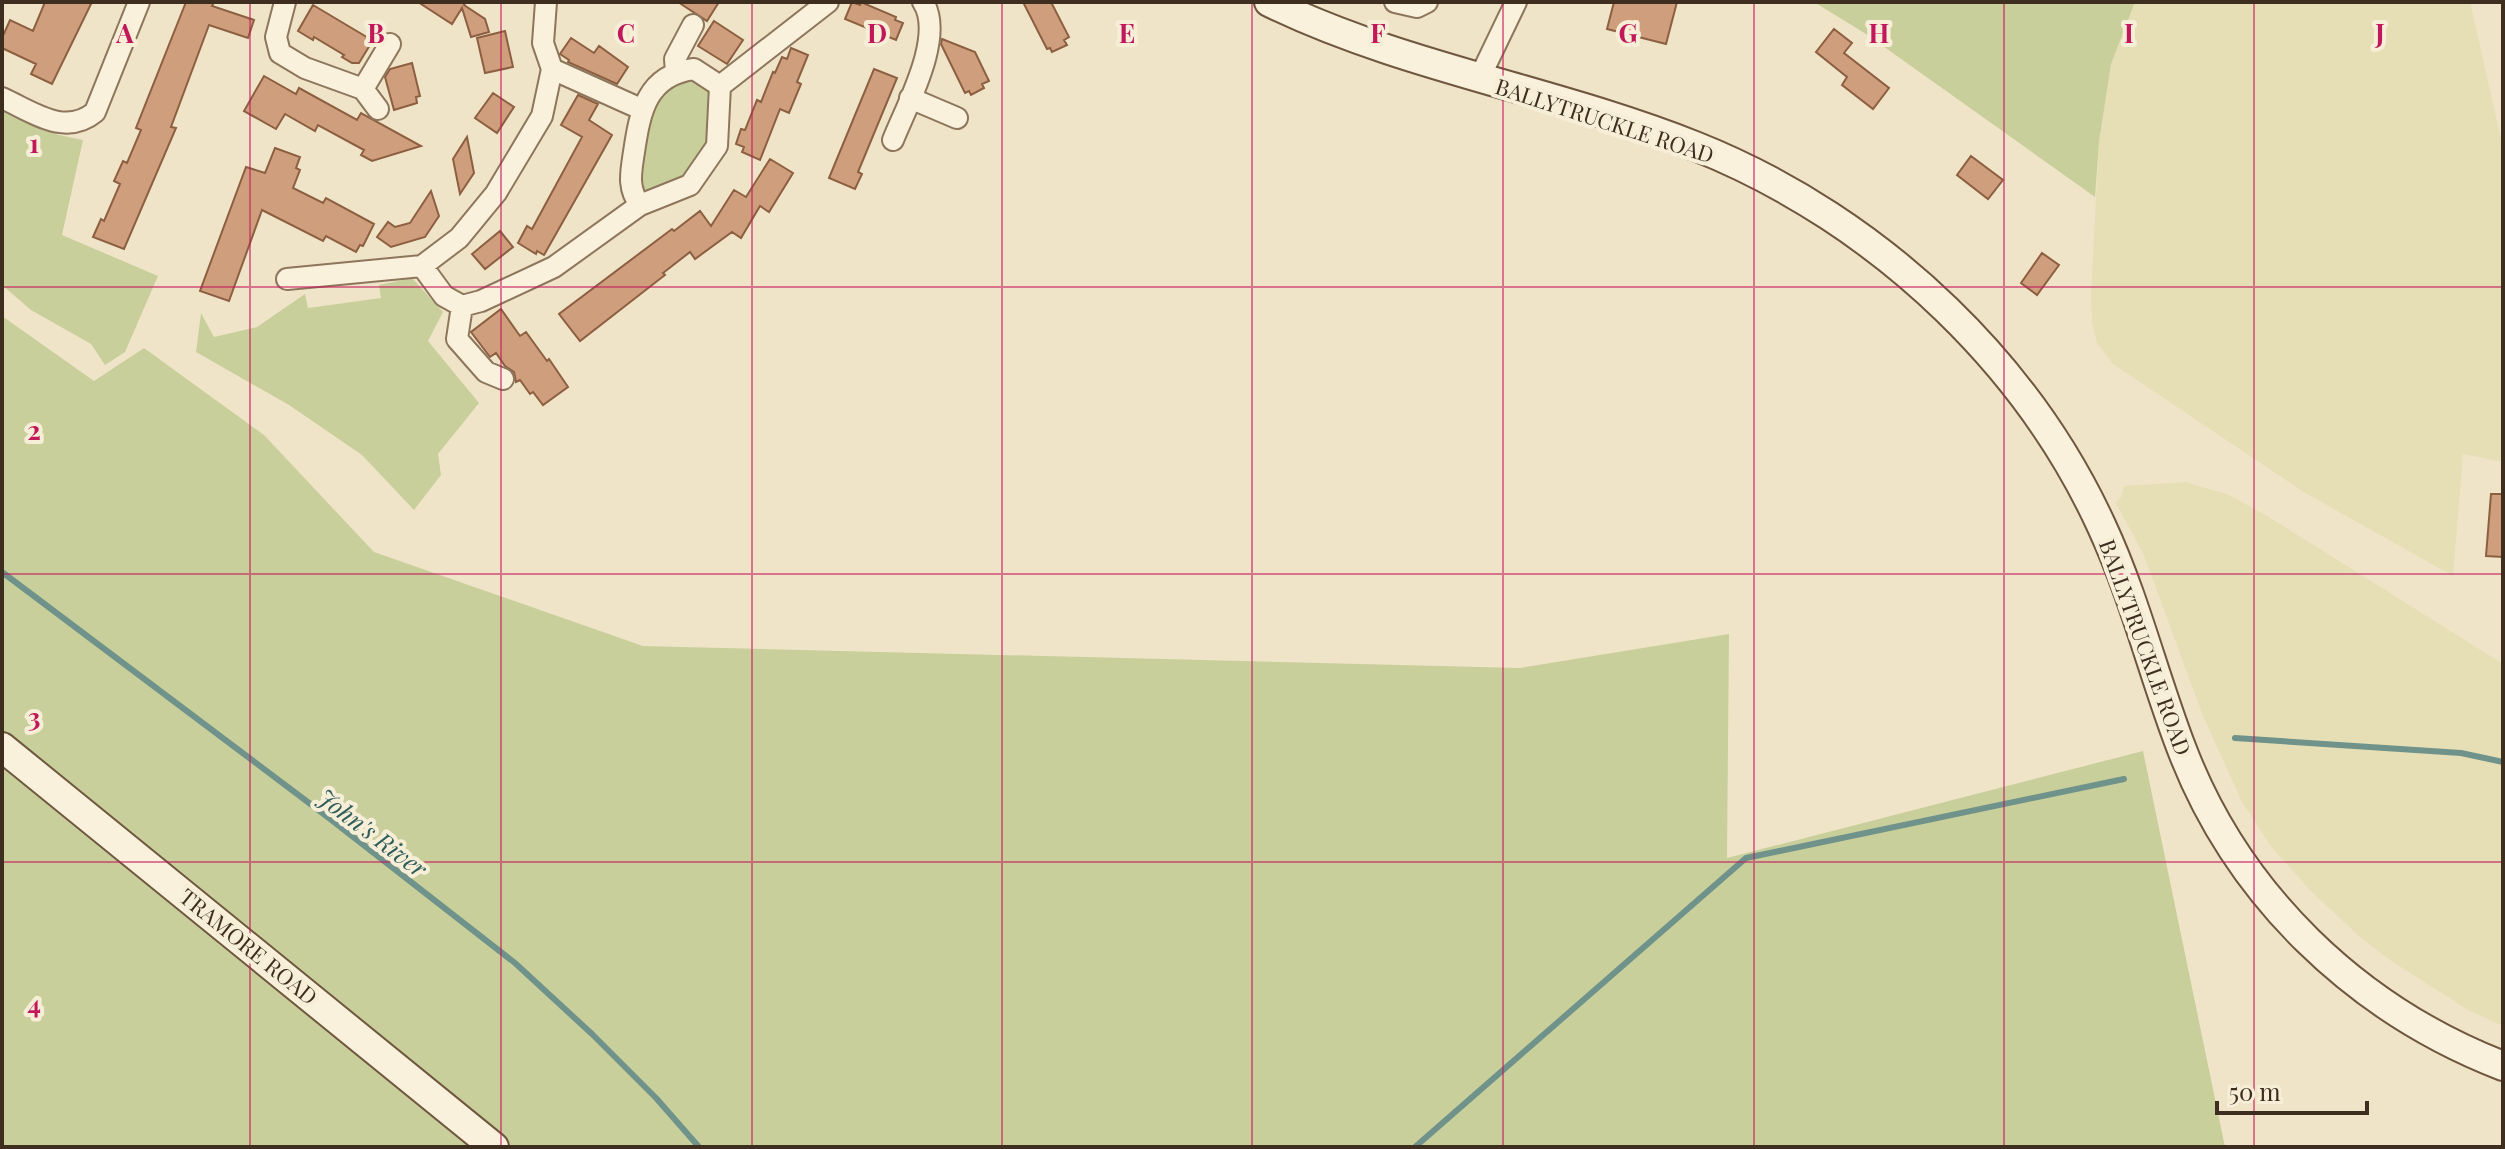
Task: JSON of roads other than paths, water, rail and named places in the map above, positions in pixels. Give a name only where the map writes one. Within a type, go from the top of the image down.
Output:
[{"type":"street","points":[[2,98],[59,123],[85,121],[95,112],[139,2]]},
{"type":"street","points":[[285,2],[276,37],[280,53],[305,68],[363,89],[378,109]]},
{"type":"street","points":[[287,279],[422,266],[459,238],[496,193],[542,116],[552,69],[543,43],[546,2]]},
{"type":"street","points":[[422,266],[444,296],[462,306],[481,301],[554,267],[640,205],[690,185],[717,146],[720,86],[828,2]]},
{"type":"street","points":[[893,140],[930,45],[929,11],[923,2]]},
{"type":"street","name":"BALLYTRUCKLE ROAD","points":[[1269,2],[1357,41],[1627,122],[1696,146],[1790,192],[1892,261],[1947,310],[2021,394],[2086,494],[2129,591],[2182,752],[2236,856],[2284,917],[2350,979],[2419,1026],[2503,1066]]},
{"type":"street","points":[[1395,2],[1417,7],[1427,2]]},
{"type":"street","points":[[1479,79],[1516,2]]},
{"type":"street","points":[[676,72],[675,59],[693,25]]},
{"type":"street","points":[[363,89],[390,44]]},
{"type":"street","points":[[552,69],[641,109]]},
{"type":"street","points":[[640,205],[633,195],[630,180],[641,109],[654,89],[676,72],[694,69],[720,86]]},
{"type":"street","points":[[910,98],[957,118]]},
{"type":"street","points":[[462,306],[457,339],[486,372],[503,379]]},
{"type":"street","name":"TRAMORE ROAD","points":[[2,747],[494,1147]]},
{"type":"waterway","name":"John's River","points":[[2,572],[329,818],[515,963],[592,1034],[656,1098],[699,1147]]},
{"type":"waterway","points":[[2235,738],[2461,753],[2503,762]]},
{"type":"waterway","points":[[1415,1147],[1746,858],[2124,779]]}]
